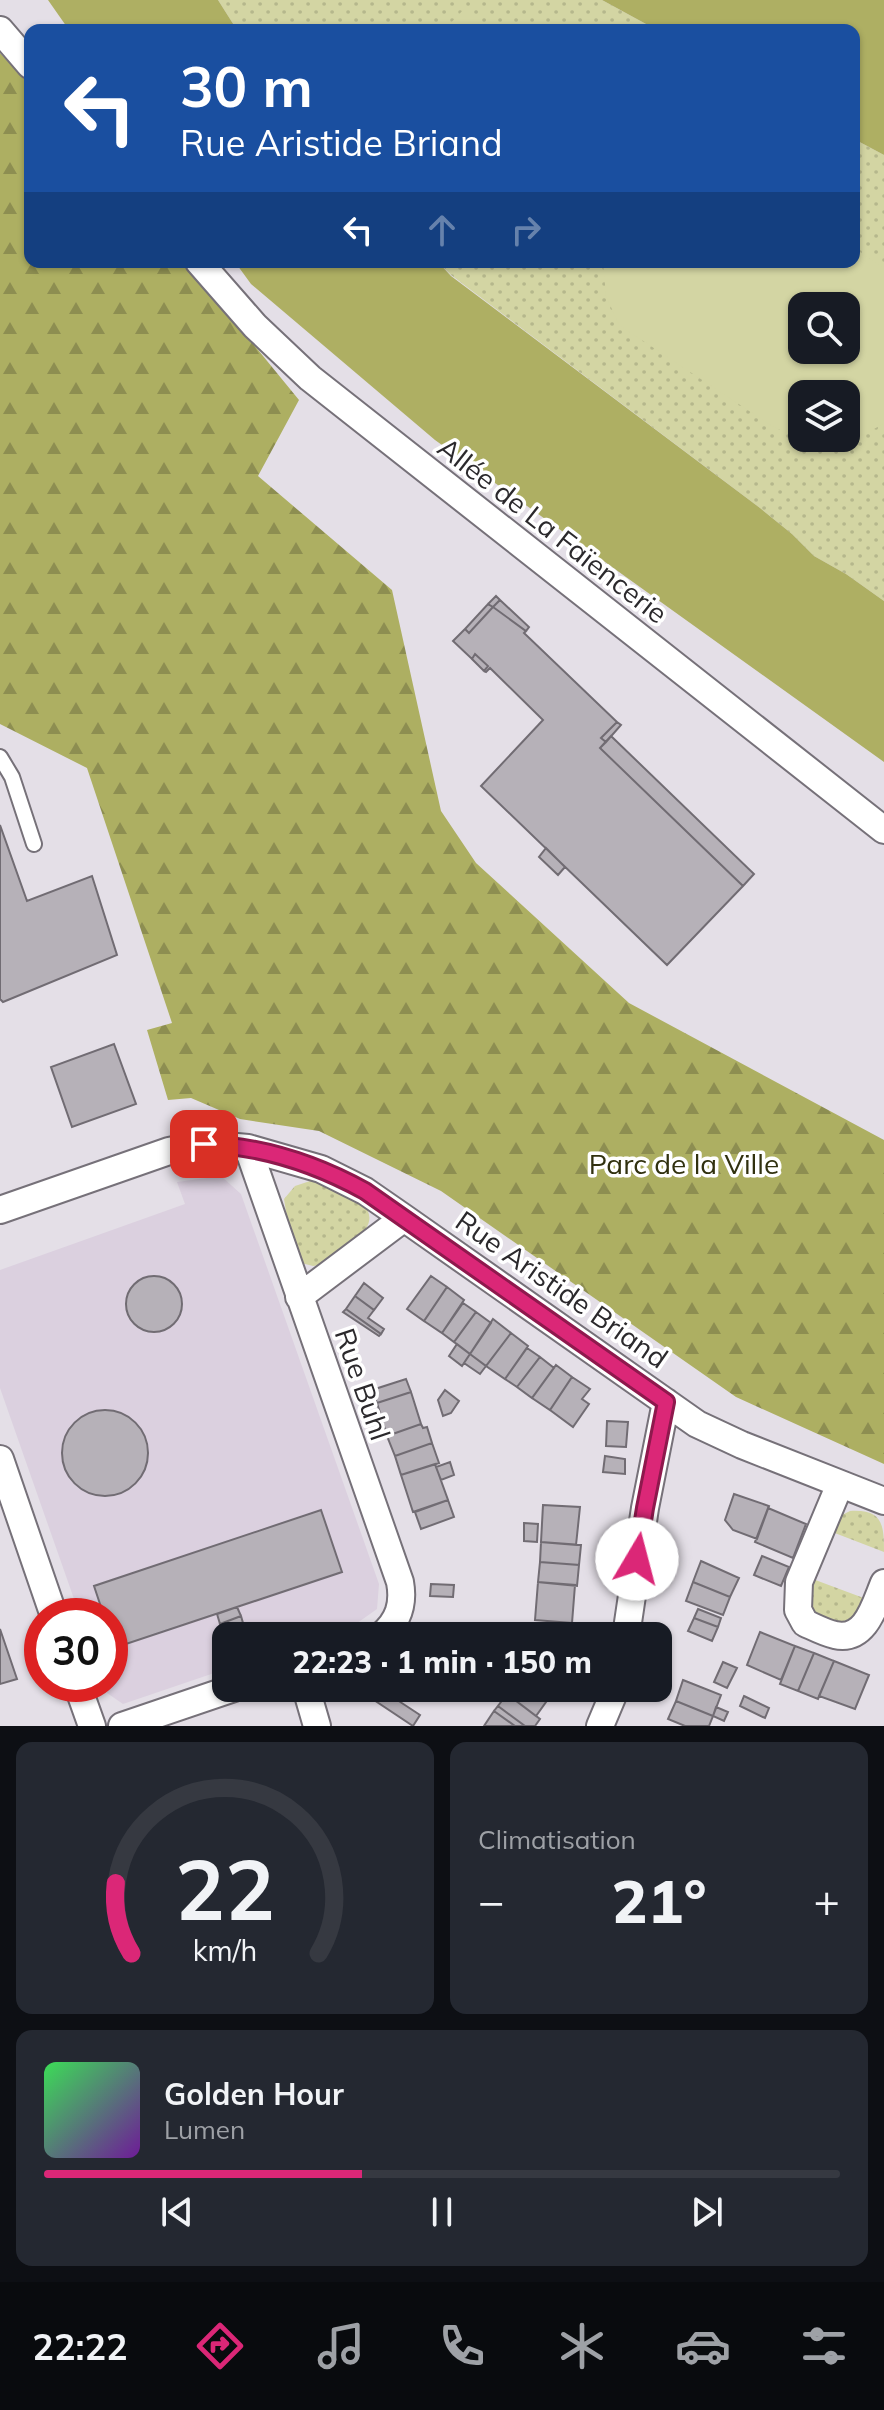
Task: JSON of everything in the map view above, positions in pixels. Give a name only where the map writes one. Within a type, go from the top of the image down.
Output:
[{"type":"street","points":[[0,30],[24,58]]},
{"type":"street","name":"Allée de La Faïencerie","points":[[204,268],[255,326],[310,378],[884,830]]},
{"type":"street","name":"Rue Aristide Briand","points":[[0,1210],[169,1151],[204,1144],[248,1148],[295,1161],[342,1178],[404,1218],[666,1402],[718,1435],[884,1501]]},
{"type":"street","name":"Rue Buhl","points":[[248,1148],[400,1582],[402,1604],[394,1622]]},
{"type":"street","points":[[299,1297],[404,1218]]},
{"type":"street","points":[[628,1622],[645,1508],[666,1402]]},
{"type":"street","points":[[0,1459],[48,1598]]},
{"type":"street","points":[[840,1484],[799,1582],[798,1610],[805,1623],[838,1636],[848,1635],[866,1624],[884,1583]]},
{"type":"street","points":[[122,1726],[212,1695]]},
{"type":"street","points":[[83,1702],[92,1726]]},
{"type":"street","points":[[310,1702],[317,1726]]},
{"type":"street","points":[[600,1726],[610,1702]]},
{"type":"lane","points":[[0,757],[12,777],[34,844]]},
{"type":"shaded area","points":[[48,0],[218,0],[233,24],[65,24]]},
{"type":"shaded area","points":[[602,0],[884,0],[884,155],[860,142],[860,24],[646,24]]},
{"type":"shaded area","points":[[239,268],[444,268],[760,508],[814,556],[884,601],[884,762],[435,440],[251,284]]},
{"type":"shaded area","points":[[221,1176],[241,1194],[379,1584],[377,1609],[359,1622],[212,1622],[212,1674],[123,1704],[120,1702],[128,1702],[128,1598],[74,1598],[0,1388],[0,1270],[185,1204],[177,1182]]},
{"type":"green space","points":[[218,0],[602,0],[646,24],[233,24]]},
{"type":"green space","points":[[464,9],[479,24],[450,24]]},
{"type":"green space","name":"Parc de la Ville","points":[[0,53],[24,79],[24,268],[191,268],[299,400],[258,476],[392,590],[441,811],[476,863],[629,1003],[884,1140],[884,1464],[736,1397],[441,1191],[319,1131],[240,1119],[191,1098],[168,1100],[147,1030],[172,1023],[87,768],[0,724]]},
{"type":"green space","points":[[860,142],[884,155],[884,601],[814,556],[760,508],[444,268],[860,268]]},
{"type":"green space","points":[[860,252],[884,268],[884,423],[860,436],[860,380],[788,380],[788,433],[772,426],[619,325],[606,296],[604,268],[860,268]]},
{"type":"green space","points":[[313,1180],[354,1197],[368,1211],[369,1220],[365,1230],[320,1265],[313,1266],[297,1262],[293,1255],[284,1199],[295,1186]]},
{"type":"green space","points":[[850,1511],[875,1516],[882,1527],[884,1552],[827,1530],[840,1516]]},
{"type":"green space","points":[[810,1578],[869,1600],[849,1619],[842,1622],[827,1619],[810,1607]]},
{"type":"building","points":[[496,596],[500,600],[493,607],[488,604]]},
{"type":"building","points":[[500,600],[529,627],[526,631],[493,607]]},
{"type":"building","points":[[488,604],[493,607],[469,633],[465,629]]},
{"type":"building","points":[[493,607],[526,631],[524,633],[617,722],[601,738],[606,742],[600,748],[743,886],[667,965],[481,786],[543,720],[490,668],[484,671],[488,666],[475,654],[472,659],[453,641],[465,629],[469,633]]},
{"type":"building","points":[[475,654],[488,666],[484,671],[472,659]]},
{"type":"building","points":[[617,722],[621,725],[606,742],[601,738]]},
{"type":"building","points":[[611,736],[754,874],[743,886],[600,748]]},
{"type":"building","points":[[0,825],[27,901],[92,876],[117,955],[3,1002],[0,999]]},
{"type":"building","points":[[546,848],[565,867],[558,875],[539,857]]},
{"type":"building","points":[[114,1044],[136,1104],[72,1127],[51,1067]]},
{"type":"building","points":[[154,1276],[174,1284],[182,1304],[174,1324],[154,1332],[134,1324],[126,1304],[134,1284]]},
{"type":"building","points":[[431,1276],[447,1287],[424,1321],[407,1309]]},
{"type":"building","points":[[364,1283],[383,1298],[374,1310],[355,1296]]},
{"type":"building","points":[[447,1287],[464,1300],[442,1333],[424,1321]]},
{"type":"building","points":[[355,1296],[374,1310],[368,1318],[384,1329],[381,1334],[346,1309]]},
{"type":"building","points":[[463,1303],[476,1312],[454,1342],[442,1333]]},
{"type":"building","points":[[346,1309],[381,1334],[379,1336],[343,1312]]},
{"type":"building","points":[[476,1312],[491,1323],[470,1354],[454,1342]]},
{"type":"building","points":[[493,1319],[511,1333],[486,1366],[470,1354]]},
{"type":"building","points":[[511,1333],[528,1346],[505,1379],[486,1366]]},
{"type":"building","points":[[457,1344],[470,1354],[462,1366],[449,1356]]},
{"type":"building","points":[[527,1348],[540,1357],[517,1387],[505,1379]]},
{"type":"building","points":[[470,1354],[486,1366],[480,1374],[464,1363]]},
{"type":"building","points":[[540,1357],[554,1368],[532,1398],[517,1387]]},
{"type":"building","points":[[556,1365],[572,1377],[550,1410],[532,1398]]},
{"type":"building","points":[[572,1377],[590,1389],[582,1399],[589,1404],[573,1427],[550,1410]]},
{"type":"building","points":[[406,1379],[411,1392],[377,1403],[372,1390]]},
{"type":"building","points":[[445,1390],[459,1401],[451,1413],[443,1416],[438,1400]]},
{"type":"building","points":[[411,1392],[421,1424],[387,1436],[377,1403]]},
{"type":"building","points":[[105,1410],[129,1417],[141,1429],[148,1453],[141,1477],[129,1489],[105,1496],[81,1489],[69,1477],[62,1453],[69,1429],[81,1417]]},
{"type":"building","points":[[607,1421],[628,1422],[626,1447],[606,1446]]},
{"type":"building","points":[[421,1424],[423,1428],[427,1427],[432,1443],[395,1456],[387,1436]]},
{"type":"building","points":[[432,1443],[439,1463],[401,1475],[395,1456]]},
{"type":"building","points":[[605,1456],[625,1459],[625,1474],[603,1472]]},
{"type":"building","points":[[450,1462],[454,1475],[441,1480],[436,1467]]},
{"type":"building","points":[[435,1464],[448,1500],[413,1512],[401,1475]]},
{"type":"building","points":[[734,1494],[769,1506],[757,1539],[733,1530],[725,1520]]},
{"type":"building","points":[[448,1500],[454,1517],[421,1529],[415,1512]]},
{"type":"building","points":[[543,1505],[580,1507],[576,1545],[541,1542]]},
{"type":"building","points":[[768,1508],[806,1524],[793,1558],[755,1542]]},
{"type":"building","points":[[321,1510],[342,1572],[128,1643],[128,1598],[98,1598],[94,1586]]},
{"type":"building","points":[[524,1523],[538,1524],[537,1542],[524,1541]]},
{"type":"building","points":[[541,1542],[581,1545],[579,1565],[540,1562]]},
{"type":"building","points":[[762,1556],[789,1567],[781,1586],[754,1575]]},
{"type":"building","points":[[701,1561],[739,1578],[730,1597],[693,1582]]},
{"type":"building","points":[[540,1562],[579,1565],[577,1586],[538,1582]]},
{"type":"building","points":[[538,1582],[575,1585],[572,1622],[535,1620]]},
{"type":"building","points":[[693,1582],[730,1597],[723,1615],[686,1601]]},
{"type":"building","points":[[431,1584],[454,1585],[453,1597],[430,1596]]},
{"type":"building","points":[[237,1607],[241,1616],[219,1622],[217,1614]]},
{"type":"building","points":[[698,1609],[721,1618],[718,1627],[694,1618]]},
{"type":"building","points":[[241,1616],[243,1622],[225,1622]]},
{"type":"building","points":[[694,1618],[718,1627],[712,1641],[688,1631]]},
{"type":"building","points":[[0,1629],[17,1679],[0,1684]]},
{"type":"building","points":[[760,1632],[795,1646],[781,1680],[747,1665]]},
{"type":"building","points":[[795,1646],[814,1653],[798,1691],[780,1684]]},
{"type":"building","points":[[814,1653],[834,1661],[818,1699],[798,1691]]},
{"type":"building","points":[[834,1661],[869,1675],[855,1709],[819,1696]]},
{"type":"building","points":[[723,1662],[737,1668],[727,1688],[714,1682]]},
{"type":"building","points":[[683,1680],[721,1695],[713,1716],[676,1701]]},
{"type":"building","points":[[744,1696],[769,1708],[765,1718],[740,1706]]},
{"type":"building","points":[[676,1701],[713,1716],[709,1726],[685,1726],[668,1719]]},
{"type":"building","points":[[377,1702],[400,1702],[420,1715],[413,1726]]},
{"type":"building","points":[[501,1702],[518,1702],[540,1719],[535,1726],[525,1726],[498,1706]]},
{"type":"building","points":[[518,1702],[546,1702],[536,1716]]},
{"type":"building","points":[[498,1706],[525,1726],[515,1726],[494,1711]]},
{"type":"building","points":[[716,1707],[728,1712],[724,1721],[713,1716]]},
{"type":"building","points":[[494,1711],[515,1726],[484,1726]]},
{"type":"route","points":[[204,1144],[248,1148],[342,1178],[666,1402],[637,1559]]}]
